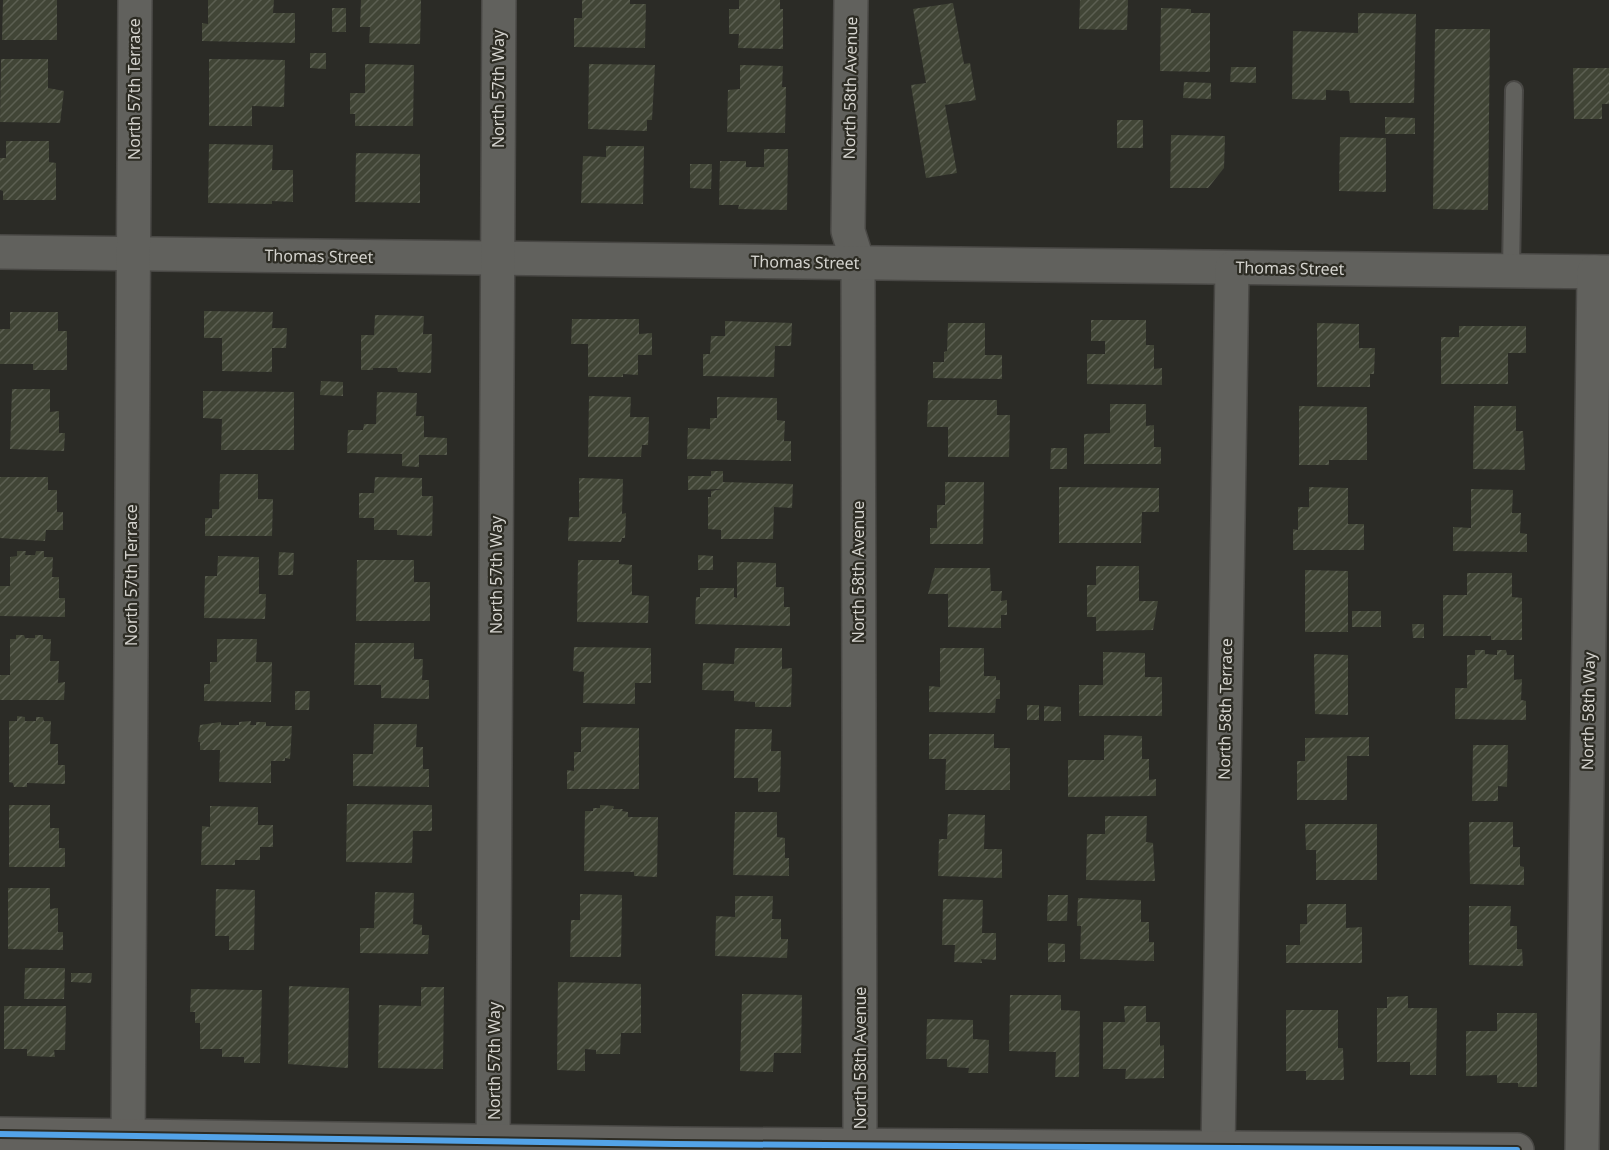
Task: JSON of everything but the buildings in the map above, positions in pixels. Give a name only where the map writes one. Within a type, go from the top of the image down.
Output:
[{"type":"main road","points":[[0,1134],[128,1143],[1517,1150]]},
{"type":"street","name":"North 57th Terrace","points":[[128,1143],[135,0]]},
{"type":"street","name":"North 57th Way","points":[[493,1146],[499,0]]},
{"type":"street","name":"North 58th Avenue","points":[[851,0],[848,231],[858,263],[860,1146]]},
{"type":"street","name":"Thomas Street","points":[[0,252],[1601,272]]},
{"type":"street","name":"North 58th Terrace","points":[[1218,1149],[1232,268]]},
{"type":"street","name":"North 58th Way","points":[[1582,1150],[1601,272]]},
{"type":"lane","points":[[1511,271],[1514,90]]},
{"type":"transit line","points":[[0,1134],[675,1144],[1517,1150]]}]
